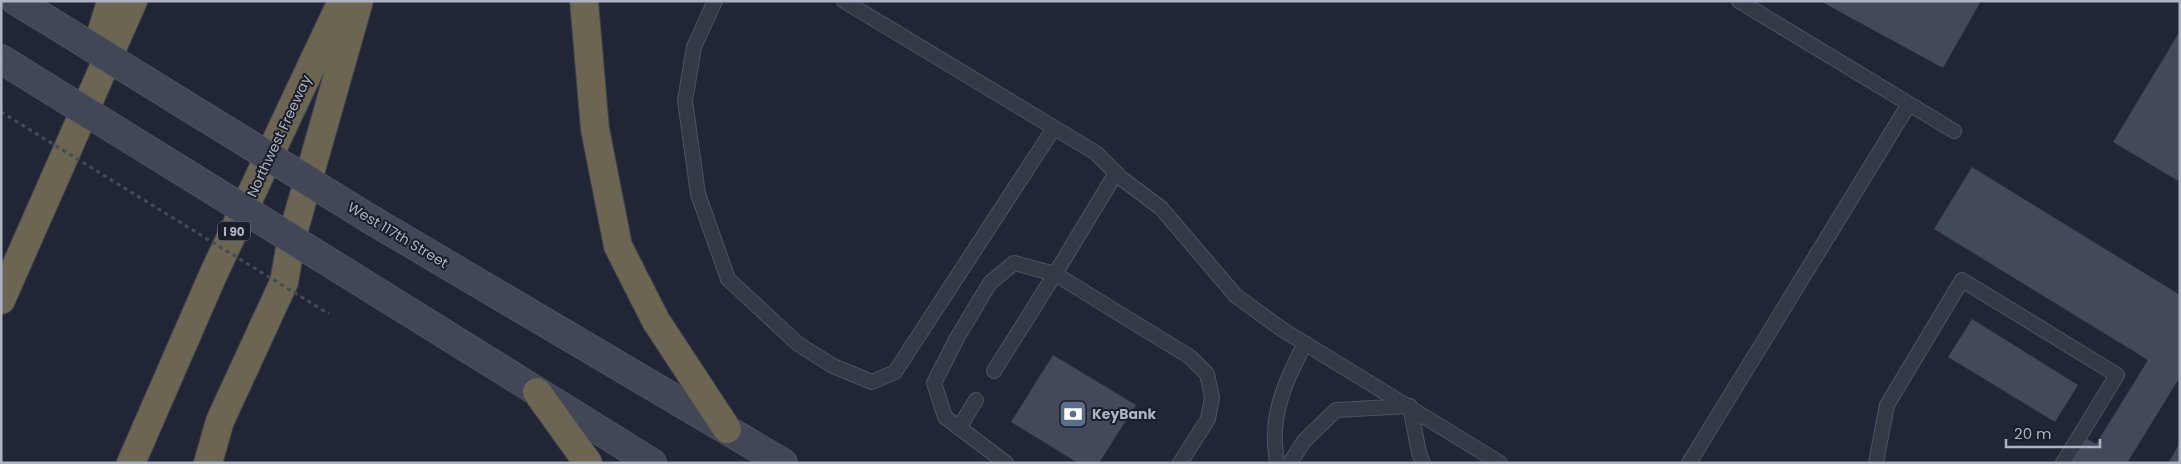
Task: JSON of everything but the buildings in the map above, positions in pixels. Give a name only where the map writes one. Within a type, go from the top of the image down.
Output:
[{"type":"highway","points":[[72,138],[111,1]]},
{"type":"highway","points":[[1,300],[133,1]]},
{"type":"highway","name":"Northwest Freeway","points":[[131,463],[213,275],[342,1]]},
{"type":"highway","points":[[208,463],[220,421],[284,282],[292,237],[359,1]]},
{"type":"highway","points":[[584,1],[595,128],[618,246],[656,321],[727,429]]},
{"type":"highway","points":[[537,392],[588,463]]},
{"type":"main road","name":"West 117th Street","points":[[16,1],[370,219],[783,463]]},
{"type":"main road","points":[[9,64],[652,463]]},
{"type":"lane","points":[[715,1],[694,47],[685,101],[698,194],[728,279],[798,344],[833,366],[872,382],[895,372],[1054,128]]},
{"type":"lane","points":[[844,1],[1096,153],[1116,173],[1161,208],[1236,296],[1305,344],[1410,406],[1500,463]]},
{"type":"lane","points":[[1739,1],[1954,131]]},
{"type":"lane","points":[[1689,463],[1910,104]]},
{"type":"lane","points":[[994,371],[1116,173]]},
{"type":"lane","points":[[1006,463],[945,417],[934,382],[957,338],[990,283],[1014,263],[1055,274],[1190,358],[1207,374],[1212,397],[1208,419],[1180,463]]},
{"type":"lane","points":[[1876,463],[1888,405],[1962,280],[2117,374],[2063,463]]},
{"type":"lane","points":[[1277,463],[1275,432],[1278,413],[1288,378],[1305,344]]},
{"type":"lane","points":[[959,428],[976,400]]},
{"type":"lane","points":[[1410,406],[1421,462]]},
{"type":"lane","points":[[1290,463],[1304,441],[1336,410],[1410,406]]},
{"type":"path","points":[[1,112],[329,314]]},
{"type":"place","name":"KeyBank","points":[[1073,414]]}]
